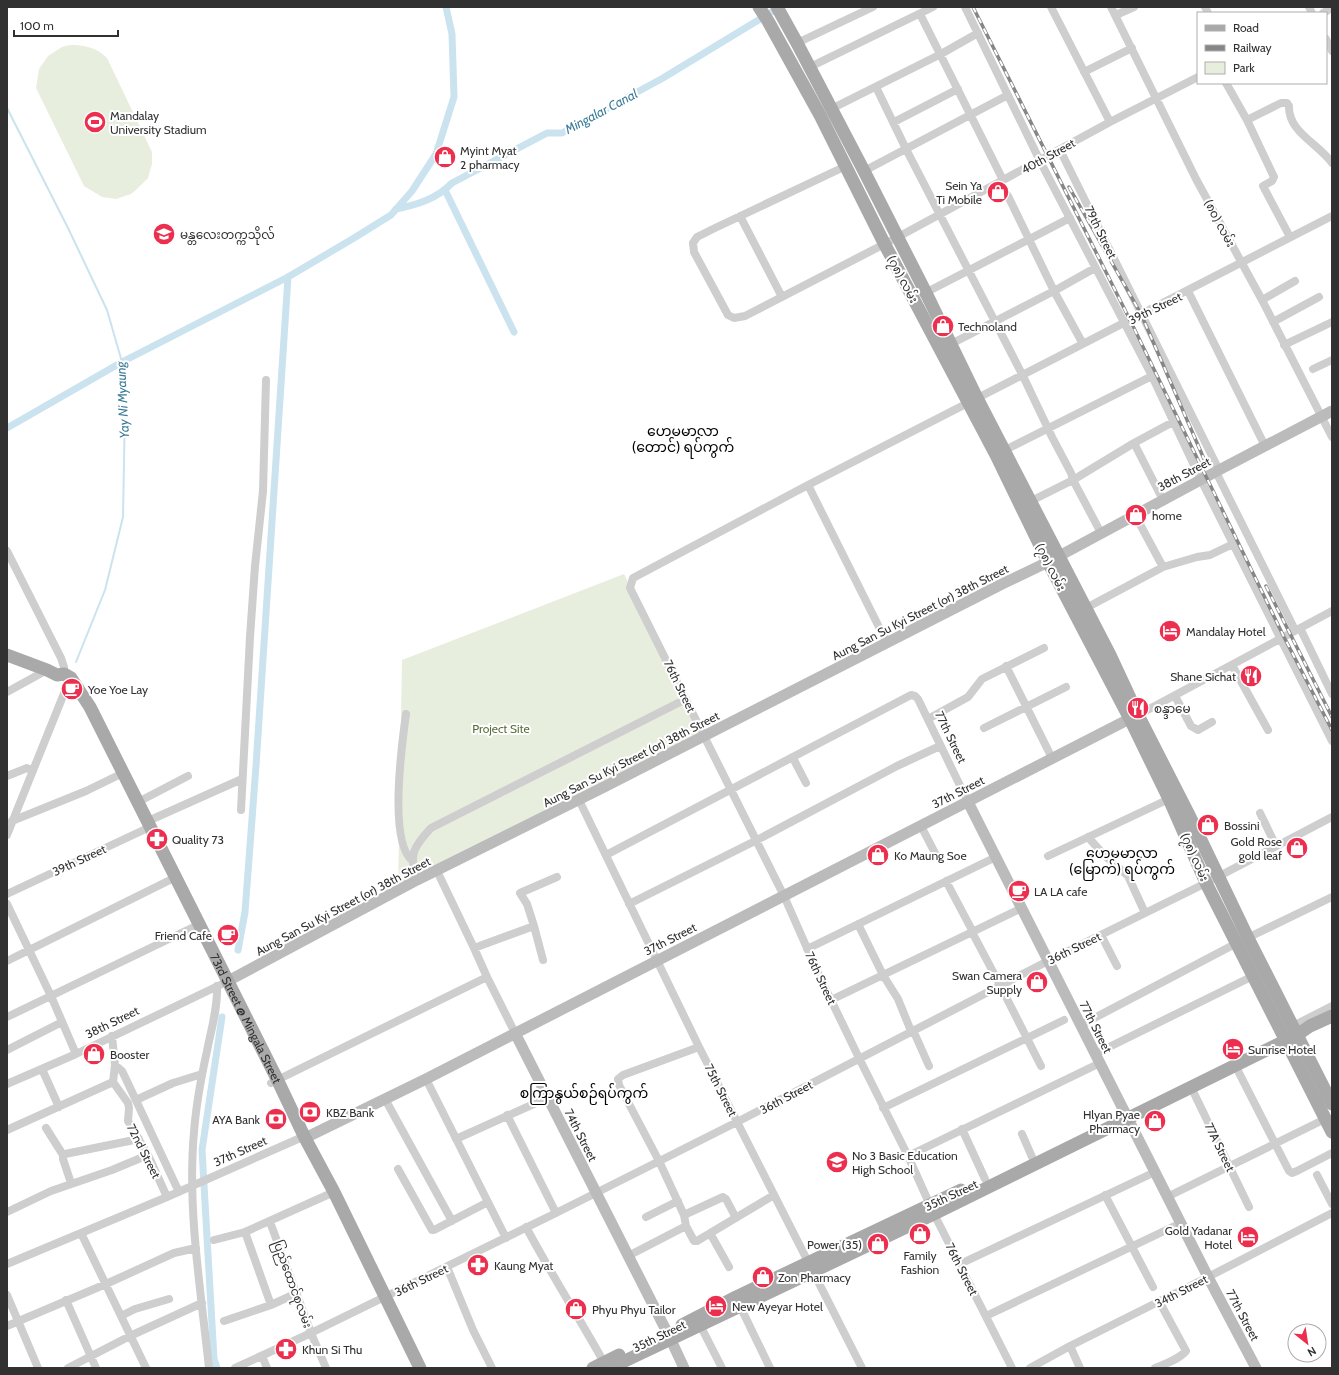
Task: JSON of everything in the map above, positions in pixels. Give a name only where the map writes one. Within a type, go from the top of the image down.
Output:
[{"type":"main road","name":"(၇၈) လမ်း","points":[[778,10],[810,67],[926,293],[945,347]]},
{"type":"main road","name":"(၇၈) လမ်း","points":[[762,13],[820,115],[884,243],[914,299],[945,347],[1134,717],[1190,817],[1218,876],[1243,941],[1253,976],[1292,1034],[1325,1119],[1332,1132]]},
{"type":"main road","name":"(၇၈) လမ်း","points":[[1054,559],[1086,608],[1110,655],[1134,717],[1206,883],[1243,941],[1292,1034],[1332,1104]]},
{"type":"main road","points":[[7,655],[61,677]]},
{"type":"main road","name":"73rd Street @ Mingala Street","points":[[61,677],[86,709],[120,774],[196,926],[222,984],[274,1081],[382,1299],[420,1368]]},
{"type":"main road","name":"73rd Street @ Mingala Street","points":[[120,774],[138,802],[147,826]]},
{"type":"main road","name":"35th Street","points":[[604,1367],[1332,1016]]},
{"type":"main road","name":"35th Street","points":[[932,1209],[986,1179],[1032,1157],[1126,1114],[1191,1087],[1292,1034]]},
{"type":"main road","name":"35th Street","points":[[669,1336],[700,1325],[740,1306],[756,1293]]},
{"type":"main road","name":"73rd Street @ Mingala Street","points":[[382,1299],[411,1368]]},
{"type":"street","points":[[797,43],[874,7]]},
{"type":"street","points":[[810,67],[933,7]]},
{"type":"street","name":"79th Street","points":[[965,7],[1040,161],[1152,376],[1201,480],[1332,741]]},
{"type":"street","points":[[1051,7],[1110,122]]},
{"type":"street","name":"(၈၀) လမ်း","points":[[1111,7],[1196,179],[1262,300],[1332,437]]},
{"type":"street","points":[[1116,15],[1134,7]]},
{"type":"street","points":[[920,14],[1003,180]]},
{"type":"street","points":[[831,109],[941,54],[978,33]]},
{"type":"street","points":[[1327,41],[1332,51]]},
{"type":"street","points":[[1084,72],[1132,48]]},
{"type":"street","name":"40th Street","points":[[740,216],[697,237],[693,243],[694,252],[728,315],[734,318],[745,316],[898,237],[1110,122],[1197,78]]},
{"type":"street","points":[[1227,84],[1248,120],[1274,177],[1272,181],[1264,187],[1290,237]]},
{"type":"street","points":[[876,87],[968,272],[1023,376],[1052,438],[1071,473],[1073,480],[1102,533]]},
{"type":"street","points":[[894,122],[958,89]]},
{"type":"street","points":[[864,171],[971,116],[1008,95]]},
{"type":"street","points":[[1248,120],[1281,103],[1287,103],[1289,106],[1289,112],[1302,134],[1328,157],[1332,163]]},
{"type":"street","name":"79th Street","points":[[1060,150],[1218,471],[1297,629],[1332,694]]},
{"type":"street","points":[[782,297],[740,216],[846,166]]},
{"type":"street","points":[[1008,196],[1028,240],[1083,344]]},
{"type":"street","name":"39th Street","points":[[630,588],[633,578],[808,485],[1023,376],[1332,216]]},
{"type":"street","points":[[914,299],[1070,218]]},
{"type":"street","points":[[945,347],[1054,291],[1095,268]]},
{"type":"street","points":[[1262,300],[1295,281]]},
{"type":"street","points":[[1188,291],[1265,446]]},
{"type":"street","points":[[1272,322],[1319,297]]},
{"type":"street","points":[[1284,345],[1332,322]]},
{"type":"street","points":[[1313,369],[1332,360]]},
{"type":"street","points":[[1000,453],[1152,376]]},
{"type":"street","points":[[241,810],[255,566],[263,491],[266,380]]},
{"type":"street","name":"38th Street","points":[[1054,559],[1332,411]]},
{"type":"street","points":[[1026,503],[1073,480],[1134,443],[1173,422]]},
{"type":"street","points":[[1134,443],[1163,500]]},
{"type":"street","points":[[808,485],[887,644]]},
{"type":"street","points":[[1135,515],[1163,567]]},
{"type":"street","points":[[1086,608],[1163,567],[1197,557],[1210,555],[1233,544]]},
{"type":"street","points":[[7,551],[61,658],[64,667],[33,771],[7,835]]},
{"type":"street","name":"Aung San Su Kyi Street (or) 38th Street","points":[[222,984],[417,880],[581,805],[704,737],[1002,584],[1054,559]]},
{"type":"street","name":"76th Street","points":[[630,588],[757,840],[883,1108],[1012,1368]]},
{"type":"street","name":"37th Street","points":[[7,1264],[302,1139],[385,1099],[1175,696],[1332,611]]},
{"type":"street","points":[[928,719],[968,697],[982,679],[1044,648]]},
{"type":"street","points":[[1232,665],[1268,730]]},
{"type":"street","points":[[1006,666],[1052,758]]},
{"type":"street","points":[[7,692],[61,677]]},
{"type":"street","points":[[984,728],[1066,687]]},
{"type":"street","name":"77th Street","points":[[793,758],[911,695],[915,696],[928,719],[940,746],[1167,1197],[1256,1368]]},
{"type":"street","points":[[1175,696],[1191,726],[1195,729],[1198,730],[1212,722]]},
{"type":"street","points":[[417,880],[413,862],[413,852],[421,838],[431,828],[686,699]]},
{"type":"street","points":[[406,714],[399,768],[398,813],[404,847],[408,858],[413,862]]},
{"type":"street","points":[[629,904],[757,840],[897,766],[940,746]]},
{"type":"street","points":[[606,855],[793,758],[806,783]]},
{"type":"street","points":[[7,776],[27,768],[33,771]]},
{"type":"street","points":[[12,821],[86,791],[120,774]]},
{"type":"street","points":[[138,802],[188,776]]},
{"type":"street","name":"39th Street","points":[[7,894],[242,779]]},
{"type":"street","points":[[1048,856],[1169,799]]},
{"type":"street","name":"75th Street","points":[[581,805],[699,1046],[862,1368]]},
{"type":"street","points":[[1260,813],[1276,846]]},
{"type":"street","name":"36th Street","points":[[235,1368],[382,1299],[659,1162],[1000,985],[1206,883],[1332,817]]},
{"type":"street","points":[[921,826],[935,853]]},
{"type":"street","points":[[1088,837],[1103,854],[1128,876],[1145,913]]},
{"type":"street","points":[[807,949],[996,857]]},
{"type":"street","name":"74th Street","points":[[437,870],[487,977],[547,1098],[684,1368]]},
{"type":"street","points":[[543,960],[527,904],[520,893],[557,877]]},
{"type":"street","points":[[7,961],[173,879]]},
{"type":"street","points":[[946,881],[1040,1066]]},
{"type":"street","points":[[1081,1025],[1243,941],[1332,897]]},
{"type":"street","points":[[7,904],[51,996],[76,1054]]},
{"type":"street","points":[[831,1000],[1022,908]]},
{"type":"street","points":[[858,924],[883,975],[898,999],[929,1066]]},
{"type":"street","points":[[7,1018],[196,926]]},
{"type":"street","points":[[474,948],[534,926]]},
{"type":"street","points":[[1101,935],[1117,966]]},
{"type":"street","points":[[908,1156],[1253,976]]},
{"type":"street","points":[[274,1081],[487,977]]},
{"type":"street","points":[[209,1368],[196,1248],[194,1132],[202,1074],[222,984]]},
{"type":"street","name":"38th Street","points":[[7,1084],[76,1054],[222,984]]},
{"type":"street","points":[[1292,1034],[1332,1006]]},
{"type":"street","points":[[883,1108],[1064,1020]]},
{"type":"street","points":[[7,1050],[62,1022]]},
{"type":"street","points":[[1292,1034],[1332,1022]]},
{"type":"street","points":[[7,1130],[113,1082],[115,1065],[112,1036]]},
{"type":"street","points":[[699,1046],[623,1075],[618,1079],[618,1085],[678,1201],[684,1215],[686,1226],[694,1241],[774,1195]]},
{"type":"street","points":[[115,1065],[122,1071],[179,1192]]},
{"type":"street","points":[[1235,1065],[1289,1171],[1292,1173],[1332,1153]]},
{"type":"street","points":[[42,1069],[59,1107]]},
{"type":"street","points":[[136,1100],[173,1083],[202,1074]]},
{"type":"street","points":[[426,1078],[506,1238]]},
{"type":"street","name":"72nd Street","points":[[113,1082],[128,1103],[128,1121],[148,1155],[168,1197]]},
{"type":"street","name":"77A Street","points":[[1191,1087],[1249,1207]]},
{"type":"street","points":[[456,1139],[547,1098]]},
{"type":"street","points":[[385,1099],[452,1221]]},
{"type":"street","points":[[507,1115],[556,1213]]},
{"type":"street","points":[[1167,1197],[1325,1119]]},
{"type":"street","points":[[46,1128],[63,1155],[63,1160],[71,1183]]},
{"type":"street","points":[[962,1129],[986,1179]]},
{"type":"street","points":[[1022,1134],[1032,1157]]},
{"type":"street","points":[[63,1155],[139,1139]]},
{"type":"street","points":[[7,1212],[51,1191],[112,1170],[148,1155]]},
{"type":"street","points":[[398,1169],[431,1229],[434,1230],[488,1202]]},
{"type":"street","points":[[960,1264],[1155,1172]]},
{"type":"street","points":[[1317,1175],[1332,1204]]},
{"type":"street","points":[[214,1240],[245,1232],[330,1194]]},
{"type":"street","points":[[1105,1195],[1153,1287]]},
{"type":"street","points":[[684,1215],[723,1197],[726,1199],[736,1218]]},
{"type":"street","points":[[646,1217],[678,1201]]},
{"type":"street","name":"34th Street","points":[[1030,1368],[1070,1346],[1332,1213]]},
{"type":"street","name":"ပြည်ထောင်စုလမ်း","points":[[270,1222],[311,1333],[326,1368]]},
{"type":"street","points":[[986,1316],[1181,1223]]},
{"type":"street","points":[[628,1256],[686,1226]]},
{"type":"street","points":[[526,1228],[555,1277],[604,1367]]},
{"type":"street","points":[[245,1232],[271,1305]]},
{"type":"street","points":[[81,1233],[146,1368]]},
{"type":"street","points":[[710,1233],[729,1267]]},
{"type":"street","points":[[7,1326],[174,1253],[196,1248]]},
{"type":"street","points":[[447,1267],[473,1330],[492,1368]]},
{"type":"street","points":[[224,1321],[271,1305],[297,1294]]},
{"type":"street","points":[[7,1295],[38,1368]]},
{"type":"street","points":[[121,1316],[135,1309],[169,1299]]},
{"type":"street","points":[[66,1300],[96,1368]]},
{"type":"street","points":[[1155,1368],[1170,1365],[1186,1351],[1159,1302]]},
{"type":"street","points":[[68,1368],[130,1336],[202,1303]]},
{"type":"street","points":[[740,1306],[770,1368]]},
{"type":"street","points":[[700,1325],[722,1368]]},
{"type":"street","points":[[1070,1346],[1080,1368]]},
{"type":"street","points":[[262,1356],[267,1368]]},
{"type":"green space","name":"Mandalay University Stadium","points":[[70,45],[90,47],[99,51],[107,58],[152,152],[152,164],[148,178],[131,194],[116,199],[102,197],[84,186],[36,88],[39,69],[48,56],[62,47]]},
{"type":"green space","name":"Project Site","points":[[624,574],[704,737],[398,890],[402,660]]},
{"type":"waterway","points":[[7,428],[122,362],[288,277],[391,215],[412,191],[436,154],[454,97],[452,34],[446,7]]},
{"type":"waterway","name":"Mingalar Canal","points":[[396,209],[411,206],[433,197],[446,189],[452,183],[547,133],[562,133],[663,78],[780,7]]},
{"type":"waterway","name":"Yay Ni Myaung","points":[[7,108],[68,228],[107,310],[122,362],[125,406],[123,517],[105,590],[76,662]]},
{"type":"waterway","points":[[445,190],[514,332]]},
{"type":"waterway","points":[[238,950],[245,912],[256,766],[288,277]]},
{"type":"waterway","points":[[217,1368],[214,1359],[202,1150],[222,1017]]},
{"type":"railway","points":[[973,7],[1130,320],[1284,637],[1332,730]]},
{"type":"railway","points":[[1069,187],[1141,314],[1204,459]]},
{"type":"railway","points":[[1266,586],[1332,717]]},
{"type":"place","name":"Mandalay University Stadium","points":[[95,122]]},
{"type":"place","name":"Myint Myat 2 pharmacy","points":[[445,157]]},
{"type":"place","name":"Sein Ya Ti Mobile","points":[[998,192]]},
{"type":"place","name":"မန္တလေးတက္ကသိုလ်","points":[[164,234]]},
{"type":"place","name":"Technoland","points":[[943,326]]},
{"type":"place","name":"home","points":[[1136,515]]},
{"type":"place","name":"Mandalay Hotel","points":[[1170,631]]},
{"type":"place","name":"Shane Sichat","points":[[1251,676]]},
{"type":"place","name":"Yoe Yoe Lay","points":[[72,689]]},
{"type":"place","name":"စန္ဒာမေ","points":[[1138,708]]},
{"type":"place","name":"Bossini","points":[[1208,825]]},
{"type":"place","name":"Quality 73","points":[[157,839]]},
{"type":"place","name":"Gold Rose gold leaf","points":[[1297,848]]},
{"type":"place","name":"Ko Maung Soe","points":[[878,855]]},
{"type":"place","name":"LA LA cafe","points":[[1019,891]]},
{"type":"place","name":"Friend Cafe","points":[[228,935]]},
{"type":"place","name":"Swan Camera Supply","points":[[1037,982]]},
{"type":"place","name":"Sunrise Hotel","points":[[1233,1049]]},
{"type":"place","name":"Booster","points":[[94,1054]]},
{"type":"place","name":"KBZ Bank","points":[[310,1112]]},
{"type":"place","name":"AYA Bank","points":[[276,1119]]},
{"type":"place","name":"Hlyan Pyae Pharmacy","points":[[1155,1121]]},
{"type":"place","name":"No 3 Basic Education High School","points":[[837,1162]]},
{"type":"place","name":"Family Fashion","points":[[920,1234]]},
{"type":"place","name":"Gold Yadanar Hotel","points":[[1248,1237]]},
{"type":"place","name":"Power (35)","points":[[878,1244]]},
{"type":"place","name":"Kaung Myat","points":[[478,1265]]},
{"type":"place","name":"Zon Pharmacy","points":[[763,1277]]},
{"type":"place","name":"New Ayeyar Hotel","points":[[716,1306]]},
{"type":"place","name":"Phyu Phyu Tailor","points":[[576,1309]]},
{"type":"place","name":"Khun Si Thu","points":[[286,1349]]},
{"type":"district","name":"ဟေမမာလာ (တောင်) ရပ်ကွက်","points":[[683,440]]},
{"type":"district","name":"ဟေမမာလာ (မြောက်) ရပ်ကွက်","points":[[1122,862]]},
{"type":"district","name":"စကြာနွယ်စဉ်ရပ်ကွက်","points":[[584,1093]]}]
